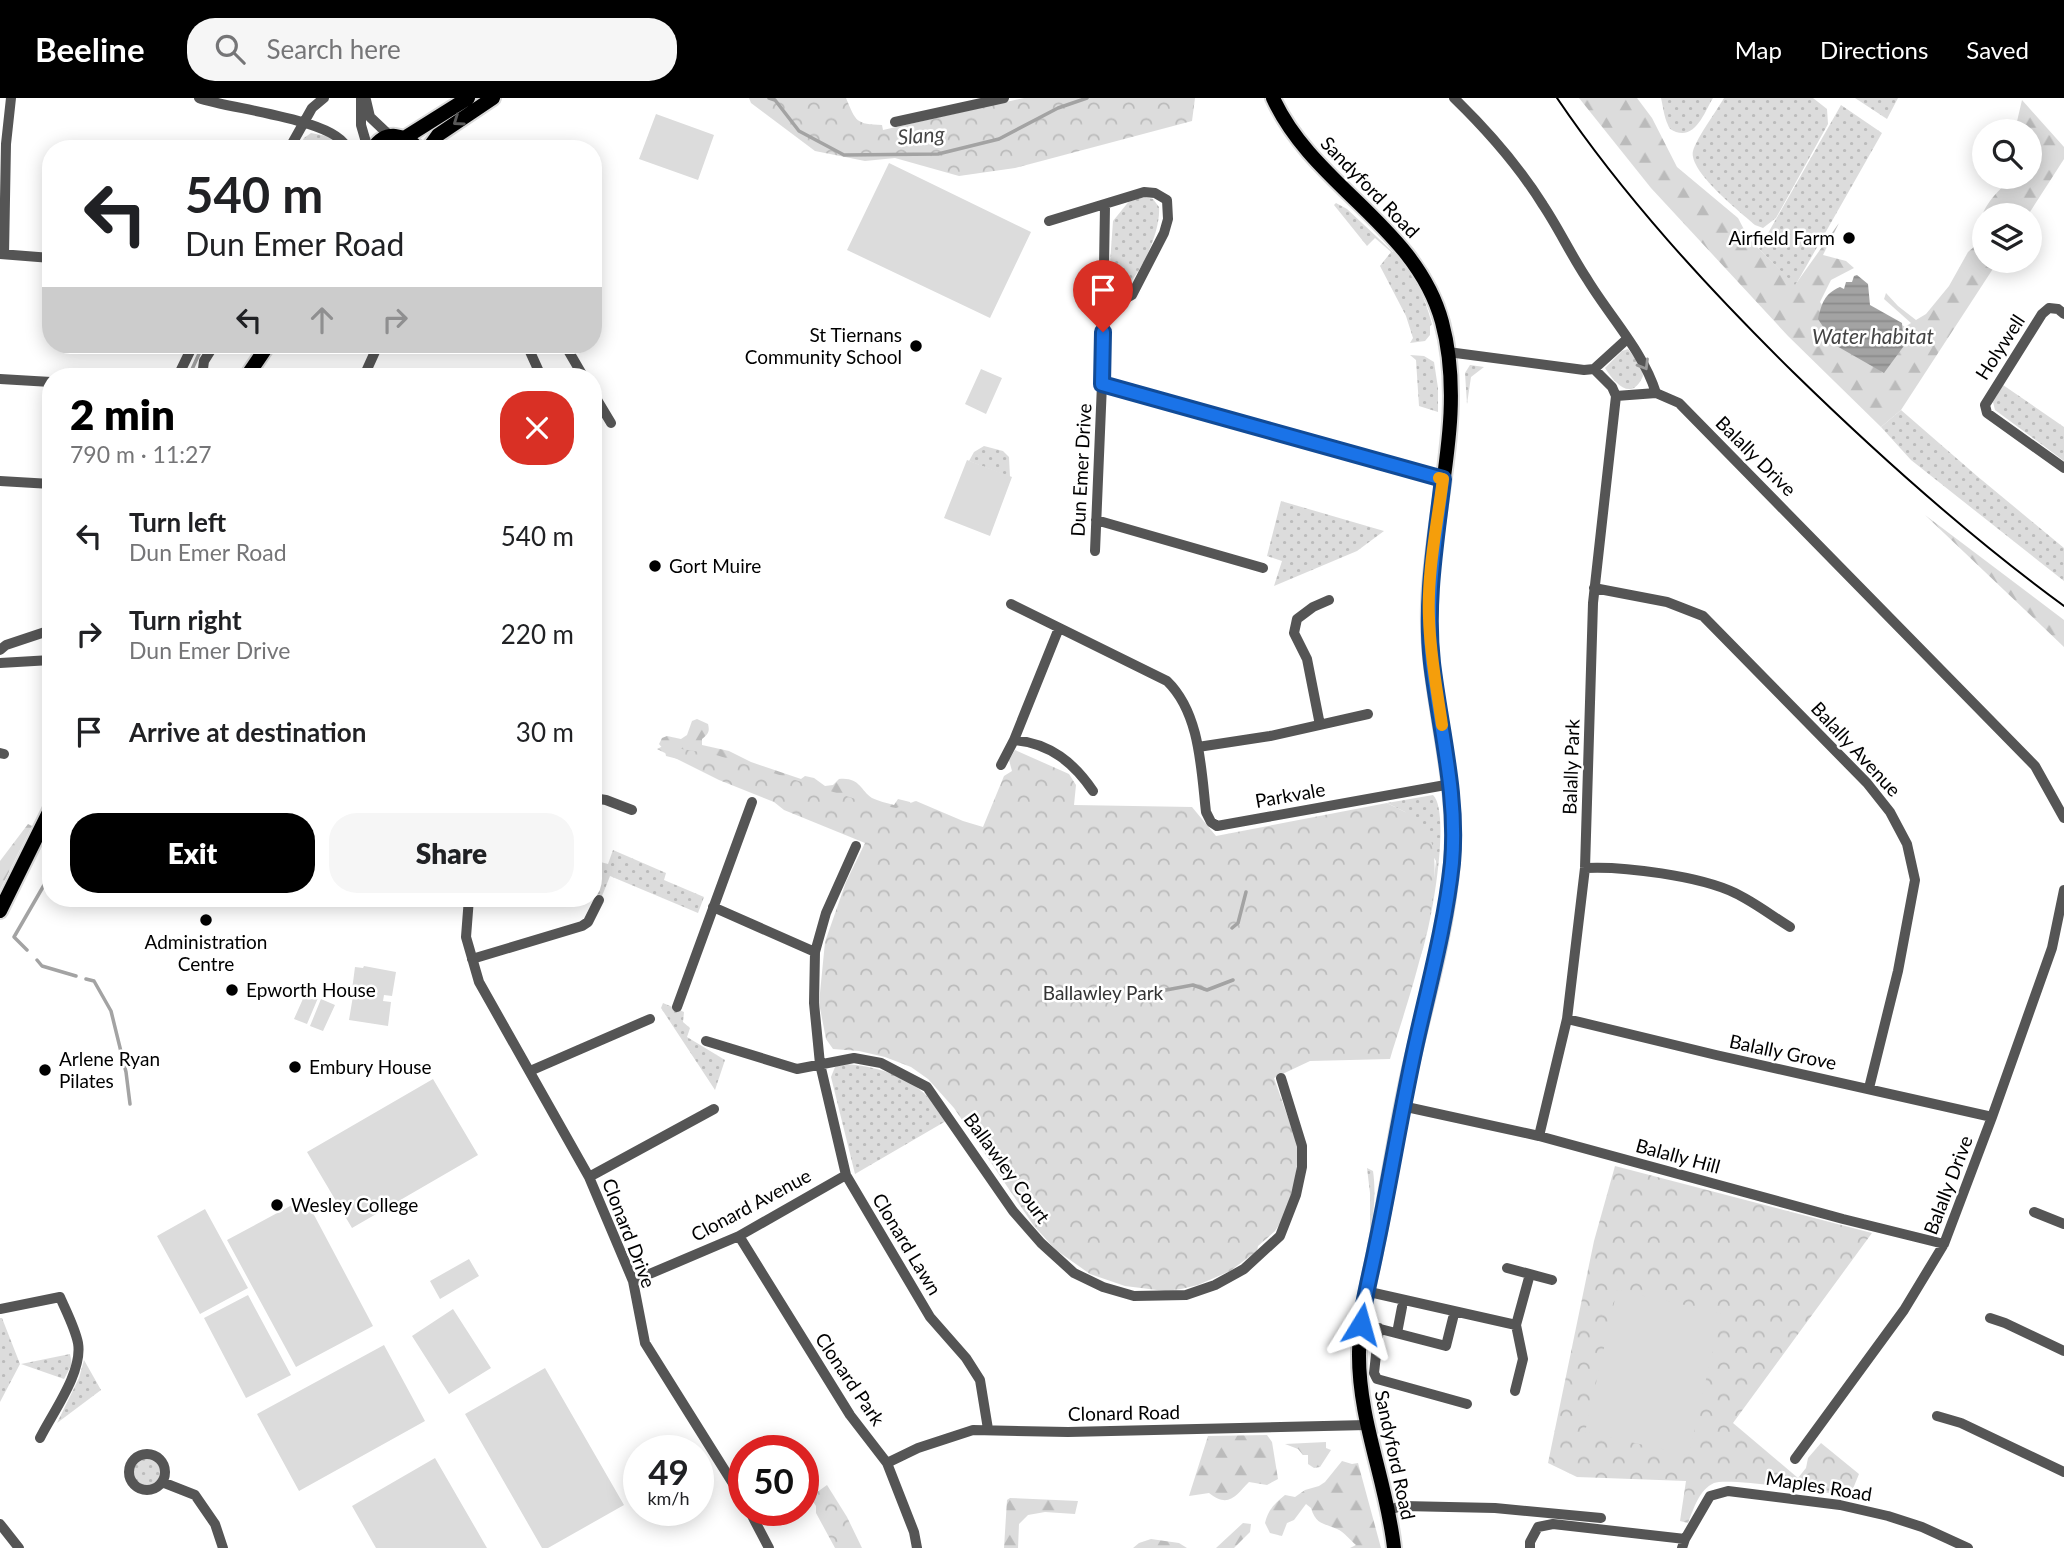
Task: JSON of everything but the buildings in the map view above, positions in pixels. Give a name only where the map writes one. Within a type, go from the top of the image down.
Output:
[{"type":"main road","points":[[406,137],[467,98]]},
{"type":"main road","points":[[434,140],[493,98]]},
{"type":"main road","name":"Sandyford Road","points":[[1273,98],[1295,137],[1311,156],[1410,256],[1434,300],[1448,352],[1451,401],[1430,587],[1429,618],[1432,663],[1451,783],[1453,834],[1448,895],[1402,1106],[1376,1248],[1365,1291],[1361,1324],[1362,1400],[1394,1548]]},
{"type":"main road","points":[[380,140],[389,135],[406,137],[409,140]]},
{"type":"main road","points":[[0,911],[42,826]]},
{"type":"street","points":[[11,98],[6,144],[2,254],[42,257]]},
{"type":"street","points":[[199,98],[304,122],[342,140]]},
{"type":"street","points":[[294,140],[316,103],[324,98]]},
{"type":"street","points":[[363,98],[370,117],[389,135]]},
{"type":"street","points":[[363,98],[361,125],[367,140]]},
{"type":"street","points":[[895,122],[1004,98]]},
{"type":"street","points":[[1448,352],[1546,367],[1594,369],[1612,387],[1615,396],[1656,393],[1649,371],[1587,279],[1544,205],[1511,159],[1454,98]]},
{"type":"street","points":[[1049,221],[1144,192],[1155,193],[1167,200],[1169,209],[1164,233],[1132,295],[1116,304],[1104,306]]},
{"type":"street","name":"Dun Emer Drive","points":[[1095,551],[1102,384],[1105,206]]},
{"type":"street","name":"Holywell","points":[[2064,314],[2058,309],[2049,309],[2042,314],[1985,405],[1987,412],[2064,468]]},
{"type":"street","points":[[1594,369],[1627,339]]},
{"type":"street","points":[[0,379],[42,381]]},
{"type":"street","points":[[1102,384],[1443,479]]},
{"type":"street","name":"Balally Drive","points":[[1656,393],[1679,403],[2035,766],[2064,818]]},
{"type":"street","name":"Balally Park","points":[[1538,1136],[1567,1019],[1586,868],[1594,589],[1615,396]]},
{"type":"street","points":[[602,408],[611,423]]},
{"type":"street","points":[[0,481],[42,483]]},
{"type":"street","points":[[1096,520],[1263,568]]},
{"type":"street","name":"Balally Avenue","points":[[1594,589],[1667,602],[1703,616],[1867,783],[1890,812],[1907,844],[1915,880],[1898,971],[1869,1088]]},
{"type":"street","points":[[1320,725],[1307,659],[1294,633],[1297,619],[1313,607],[1329,600]]},
{"type":"street","name":"Parkvale","points":[[1011,604],[1167,681],[1181,695],[1198,747],[1206,812],[1211,822],[1217,826],[1451,783]]},
{"type":"street","points":[[1001,765],[1014,740],[1059,628]]},
{"type":"street","points":[[0,650],[42,634]]},
{"type":"street","points":[[0,663],[42,661]]},
{"type":"street","points":[[1198,747],[1270,736],[1368,714]]},
{"type":"street","points":[[1014,740],[1051,750],[1078,769],[1093,791]]},
{"type":"street","points":[[602,799],[632,810]]},
{"type":"street","points":[[677,1007],[752,802]]},
{"type":"street","name":"Clonard Lawn","points":[[856,846],[826,913],[815,952],[814,1003],[820,1064],[846,1175],[930,1317],[966,1358],[980,1380],[988,1429]]},
{"type":"street","points":[[1586,868],[1612,867],[1709,883],[1735,893],[1790,927]]},
{"type":"street","name":"Balally Drive","points":[[1795,1459],[1905,1310],[1944,1244],[2052,948],[2064,890]]},
{"type":"street","name":"Clonard Drive","points":[[468,907],[466,937],[479,982],[589,1177],[633,1281],[645,1343],[728,1475]]},
{"type":"street","points":[[472,959],[582,926],[588,922],[596,907]]},
{"type":"street","points":[[713,907],[815,952]]},
{"type":"street","points":[[530,1071],[650,1019]]},
{"type":"street","name":"Balally Grove","points":[[1567,1019],[1992,1117]]},
{"type":"street","name":"Ballawley Court","points":[[706,1041],[797,1069],[854,1058],[881,1063],[927,1087],[1013,1211],[1041,1243],[1073,1273],[1103,1287],[1134,1296],[1186,1295],[1244,1269],[1280,1236],[1296,1195],[1302,1167],[1302,1146],[1281,1078]]},
{"type":"street","name":"Balally Hill","points":[[1402,1106],[1538,1136],[1944,1244]]},
{"type":"street","points":[[589,1177],[714,1108]]},
{"type":"street","name":"Clonard Avenue","points":[[633,1281],[739,1236],[846,1175]]},
{"type":"street","points":[[2034,1212],[2064,1224]]},
{"type":"street","name":"Clonard Park","points":[[739,1236],[849,1414],[887,1463],[913,1530],[917,1548]]},
{"type":"street","points":[[1507,1268],[1552,1280]]},
{"type":"street","points":[[1515,1391],[1523,1359],[1516,1325],[1530,1274]]},
{"type":"street","points":[[1365,1291],[1516,1325]]},
{"type":"street","points":[[0,1309],[60,1297],[78,1341],[79,1355],[75,1371],[40,1438]]},
{"type":"street","points":[[1397,1333],[1402,1307]]},
{"type":"street","points":[[1361,1324],[1446,1346],[1453,1318]]},
{"type":"street","points":[[1990,1318],[2064,1351]]},
{"type":"street","points":[[1379,1328],[1374,1373],[1377,1379],[1467,1404]]},
{"type":"street","points":[[1937,1416],[1961,1423],[2064,1472]]},
{"type":"street","name":"Clonard Road","points":[[887,1463],[918,1448],[972,1430],[1068,1432],[1367,1425]]},
{"type":"street","points":[[162,1482],[195,1495],[215,1524],[223,1548]]},
{"type":"street","name":"Maples Road","points":[[1684,1544],[1710,1496],[1728,1490],[1840,1505],[1888,1516],[1922,1527],[1968,1548]]},
{"type":"street","points":[[1387,1510],[1403,1506],[1495,1508],[1601,1518]]},
{"type":"street","points":[[0,1524],[13,1545]]},
{"type":"street","points":[[1530,1548],[1530,1542],[1538,1527],[1553,1524],[1684,1544]]},
{"type":"street","points":[[757,1526],[769,1548]]},
{"type":"green space","points":[[749,98],[846,98],[858,120],[882,125],[883,130],[1024,98],[1195,98],[1192,121],[1015,168],[959,176],[895,158],[865,161],[815,151],[751,103]]},
{"type":"green space","points":[[1579,98],[1637,98],[1652,118],[1677,167],[1738,218],[1749,239],[1795,285],[1839,223],[1823,255],[1846,261],[1854,268],[1831,280],[1820,302],[1839,330],[1896,321],[1905,327],[1911,323],[1884,299],[1886,293],[1916,320],[1926,314],[1949,286],[1972,249],[1972,273],[1990,273],[1901,410],[1881,427],[1788,336],[1651,188]]},
{"type":"green space","points":[[1661,98],[1713,98],[1694,128],[1683,133],[1669,128]]},
{"type":"green space","points":[[1724,98],[1813,98],[1827,109],[1828,124],[1776,218],[1763,228],[1755,225],[1706,180],[1694,159],[1695,146]]},
{"type":"green space","points":[[1855,98],[1898,98],[1887,119]]},
{"type":"green space","points":[[2022,100],[2039,119],[2018,119]]},
{"type":"green space","points":[[1841,105],[1882,133],[1795,286],[1759,249]]},
{"type":"green space","points":[[656,114],[714,135],[698,180],[639,159]]},
{"type":"green space","points":[[2042,122],[2064,147],[2064,159],[2036,203],[1988,203],[2001,189],[2042,189]]},
{"type":"green space","points":[[311,133],[335,140],[303,140]]},
{"type":"green space","points":[[889,163],[1031,232],[990,318],[847,250]]},
{"type":"green space","points":[[1145,197],[1153,199],[1159,207],[1153,240],[1143,264],[1129,284],[1122,291],[1114,289],[1109,277],[1113,221],[1130,200]]},
{"type":"green space","points":[[1336,203],[1347,209],[1395,251],[1413,276],[1432,324],[1430,335],[1425,341],[1410,343],[1413,338],[1406,316],[1380,266],[1391,252],[1375,238],[1367,246],[1334,205]]},
{"type":"green space","points":[[1628,349],[1641,366],[1643,376],[1639,384],[1629,389],[1614,380],[1605,368],[1622,351]]},
{"type":"green space","points":[[1410,355],[1424,356],[1434,362],[1438,412],[1419,406],[1416,360]]},
{"type":"green space","points":[[1470,365],[1484,367],[1471,377],[1467,404],[1465,373]]},
{"type":"green space","points":[[981,369],[1002,378],[986,414],[965,404]]},
{"type":"green space","points":[[2003,385],[2064,427],[2064,461],[1995,410],[1993,402]]},
{"type":"green space","points":[[1901,410],[2064,548],[2064,581],[1911,460],[1881,427]]},
{"type":"green space","points":[[984,446],[1003,451],[1009,457],[1010,477],[969,461],[974,452]]},
{"type":"green space","points":[[967,460],[1012,477],[990,536],[944,518]]},
{"type":"green space","points":[[1281,501],[1384,531],[1357,551],[1274,586],[1282,561],[1267,556]]},
{"type":"green space","points":[[1925,515],[2064,620],[2064,647]]},
{"type":"green space","points":[[697,719],[709,727],[708,733],[702,739],[702,745],[729,751],[751,762],[801,779],[805,776],[814,778],[825,786],[833,785],[839,779],[851,780],[877,800],[894,805],[898,799],[910,802],[914,809],[913,819],[666,756],[659,744],[662,738],[667,736],[681,739],[687,735],[692,721]]},
{"type":"green space","name":"Ballawley Park","points":[[663,746],[713,754],[865,802],[896,808],[916,801],[983,827],[1004,776],[1012,771],[1009,760],[1015,750],[1069,774],[1076,785],[1074,805],[1192,807],[1216,836],[1387,803],[1411,815],[1423,825],[1432,845],[1435,872],[1425,939],[1390,1059],[1310,1061],[1274,1078],[1299,1149],[1295,1181],[1285,1216],[1275,1231],[1258,1246],[1257,1251],[1230,1271],[1198,1285],[1165,1291],[1125,1286],[1090,1274],[1056,1250],[1034,1226],[954,1108],[928,1079],[911,1067],[885,1057],[833,1049],[826,1039],[819,1003],[825,942],[846,882],[865,843],[784,810],[774,802],[719,780],[657,749]]},
{"type":"green space","points":[[1433,795],[1438,806],[1440,849],[1433,902],[1419,961],[1431,904],[1436,861],[1405,812],[1387,803]]},
{"type":"green space","points":[[28,824],[32,826],[0,890],[0,861]]},
{"type":"green space","points":[[613,850],[666,873],[664,880],[704,897],[698,913],[610,876],[602,896],[602,862],[608,864]]},
{"type":"green space","points":[[355,967],[396,972],[392,996],[384,995],[383,1001],[391,1002],[388,1026],[349,1020],[353,996],[359,997],[360,992],[352,990]]},
{"type":"green space","points":[[306,992],[318,998],[307,1024],[294,1019]]},
{"type":"green space","points":[[321,999],[335,1005],[323,1031],[310,1026]]},
{"type":"green space","points":[[663,1003],[684,1012],[683,1022],[690,1028],[687,1037],[725,1060],[715,1090],[661,1008]]},
{"type":"green space","points":[[842,1064],[866,1066],[900,1077],[932,1100],[946,1121],[855,1174],[831,1077],[835,1067]]},
{"type":"green space","points":[[433,1079],[478,1155],[352,1228],[307,1152]]},
{"type":"green space","points":[[1615,1166],[1872,1233],[1733,1423],[1798,1478],[1806,1468],[1808,1458],[1821,1443],[1859,1474],[1850,1496],[1758,1484],[1714,1483],[1701,1495],[1688,1523],[1680,1521],[1686,1481],[1577,1477],[1548,1463],[1594,1241]]},
{"type":"green space","points":[[1367,1168],[1373,1171],[1374,1187],[1370,1235],[1370,1193]]},
{"type":"green space","points":[[305,1198],[373,1326],[296,1367],[227,1240]]},
{"type":"green space","points":[[205,1209],[248,1288],[200,1314],[157,1236]]},
{"type":"green space","points":[[469,1259],[479,1276],[440,1299],[430,1281]]},
{"type":"green space","points":[[1617,1290],[1721,1313],[1689,1455],[1585,1432]]},
{"type":"green space","points":[[248,1295],[291,1375],[246,1398],[204,1318]]},
{"type":"green space","points":[[453,1309],[491,1368],[449,1394],[412,1336]]},
{"type":"green space","points":[[0,1318],[20,1364],[0,1402]]},
{"type":"green space","points":[[384,1345],[425,1421],[299,1491],[257,1414]]},
{"type":"green space","points":[[70,1354],[72,1364],[64,1379],[21,1364]]},
{"type":"green space","points":[[84,1360],[101,1390],[57,1423],[79,1378]]},
{"type":"green space","points":[[545,1368],[623,1506],[548,1548],[542,1548],[465,1414]]},
{"type":"green space","points":[[1267,1435],[1272,1442],[1278,1479],[1267,1485],[1249,1482],[1227,1500],[1216,1498],[1209,1493],[1189,1496],[1208,1436]]},
{"type":"green space","points":[[1326,1442],[1326,1448],[1331,1450],[1320,1467],[1314,1468],[1308,1464],[1308,1455],[1303,1455],[1298,1449],[1285,1444]]},
{"type":"green space","points":[[147,1456],[153,1457],[161,1465],[161,1477],[153,1485],[147,1486],[141,1485],[133,1477],[132,1471],[133,1465],[141,1457]]},
{"type":"green space","points":[[435,1458],[487,1548],[376,1548],[352,1506]]},
{"type":"green space","points":[[1342,1461],[1358,1463],[1381,1548],[1350,1548],[1356,1545],[1340,1530],[1318,1521],[1306,1504],[1294,1520],[1287,1523],[1282,1536],[1270,1533],[1265,1523],[1278,1501],[1285,1495],[1295,1497],[1305,1490],[1319,1486]]},
{"type":"green space","points":[[827,1485],[862,1548],[835,1548],[819,1519],[819,1491]]},
{"type":"green space","points":[[1007,1500],[1078,1501],[1075,1514],[1045,1512],[1028,1515],[1019,1524],[1018,1548],[1004,1548]]},
{"type":"green space","points":[[1243,1523],[1251,1524],[1250,1532],[1234,1548],[1216,1548]]},
{"type":"green space","points":[[1151,1539],[1179,1543],[1187,1548],[1133,1548]]},
{"type":"water","name":"Water habitat","points":[[1857,275],[1868,284],[1870,305],[1902,323],[1906,343],[1884,373],[1835,345],[1818,319],[1827,296],[1840,287],[1844,289],[1846,282],[1852,282]]},
{"type":"waterway","name":"Slang","points":[[769,98],[775,100],[799,131],[844,155],[938,154],[999,139],[1058,108],[1087,98]]},
{"type":"waterway","name":"Slang","points":[[193,368],[199,354]]},
{"type":"waterway","name":"Slang","points":[[27,950],[14,937],[42,889]]},
{"type":"waterway","points":[[1232,928],[1238,923],[1246,892]]},
{"type":"waterway","name":"Slang","points":[[37,960],[42,966],[76,976]]},
{"type":"waterway","name":"Slang","points":[[86,979],[94,981],[111,1011],[126,1072],[130,1104]]},
{"type":"waterway","points":[[1166,990],[1193,985],[1207,990],[1233,980]]},
{"type":"tram line","points":[[1557,98],[1638,206],[1760,339],[1857,433],[1924,493],[2064,606]]},
{"type":"slow traffic","points":[[1439,478],[1443,479],[1430,587],[1429,618],[1432,663],[1442,725]]},
{"type":"place","name":"Airfield Farm","points":[[1849,238]]},
{"type":"place","name":"St Tiernans Community School","points":[[916,346]]},
{"type":"place","name":"Gort Muire","points":[[655,566]]},
{"type":"place","name":"Administration Centre","points":[[206,920]]},
{"type":"place","name":"Epworth House","points":[[232,990]]},
{"type":"place","name":"Embury House","points":[[295,1067]]},
{"type":"place","name":"Arlene Ryan Pilates","points":[[45,1070]]},
{"type":"place","name":"Wesley College","points":[[277,1205]]},
{"type":"route","points":[[1103,332],[1102,384],[1443,479],[1430,587],[1429,618],[1432,663],[1452,789],[1452,861],[1446,904],[1365,1291],[1361,1324]]}]
